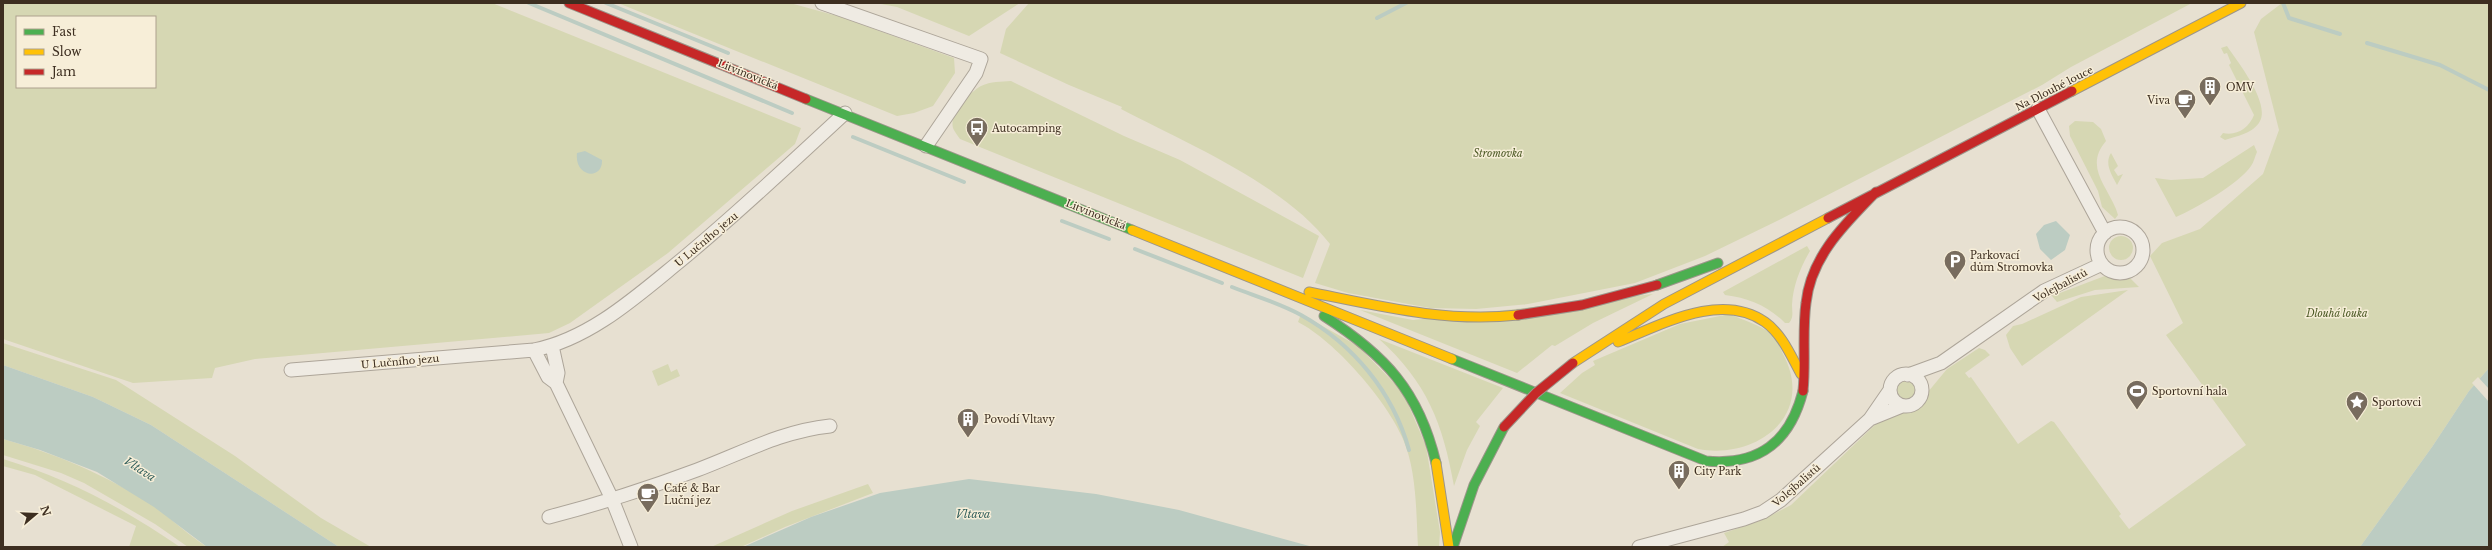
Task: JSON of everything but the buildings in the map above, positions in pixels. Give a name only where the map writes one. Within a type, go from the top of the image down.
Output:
[{"type":"main road","name":"Litvínovická","points":[[569,3],[846,113],[1265,283]]},
{"type":"main road","name":"Na Dlouhé louce","points":[[1805,228],[2241,3]]},
{"type":"main road","points":[[1265,283],[1706,461],[1721,463],[1738,461],[1753,457],[1778,441],[1787,432],[1797,413],[1804,380],[1806,360],[1805,300],[1817,262],[1828,244],[1876,192]]},
{"type":"main road","points":[[1265,283],[1409,312],[1440,316],[1503,315],[1559,310],[1608,301],[1687,276],[1805,228]]},
{"type":"main road","points":[[1454,547],[1474,482],[1487,454],[1504,427],[1526,401],[1546,382],[1590,353],[1628,325],[1805,228]]},
{"type":"main road","points":[[1265,283],[1314,309],[1369,347],[1394,370],[1406,386],[1418,410],[1427,434],[1444,512],[1448,547]]},
{"type":"main road","points":[[1590,353],[1691,314],[1731,308],[1749,312],[1777,330],[1791,349],[1804,380]]},
{"type":"street","points":[[822,3],[981,59],[976,73],[926,146]]},
{"type":"street","points":[[2038,109],[2105,233]]},
{"type":"street","name":"U Lučního jezu","points":[[291,370],[534,350],[552,346],[582,332],[637,297],[719,229],[846,113]]},
{"type":"street","points":[[2115,227],[2128,229],[2138,236],[2142,249],[2138,262],[2127,271],[2113,272],[2102,264],[2097,251],[2100,238],[2105,233],[2115,227]]},
{"type":"street","name":"Volejbalistů","points":[[1639,547],[1744,519],[1763,512],[1781,500],[1870,419],[1898,377],[1941,363],[2044,291],[2102,264]]},
{"type":"street","points":[[552,346],[558,368],[556,383]]},
{"type":"street","points":[[534,350],[539,363],[548,377],[556,383],[612,499],[631,547]]},
{"type":"street","name":"Volejbalistů","points":[[1870,419],[1916,402],[1921,389],[1941,363]]},
{"type":"street","points":[[1908,375],[1917,380],[1921,389]]},
{"type":"street","points":[[1890,390],[1893,400],[1902,406]]},
{"type":"street","points":[[549,517],[612,499],[697,470],[783,435],[808,428],[830,426]]},
{"type":"green space","points":[[3,3],[492,3],[801,128],[795,144],[668,253],[570,323],[549,333],[255,359],[215,368],[212,378],[133,383],[3,339]]},
{"type":"green space","points":[[618,3],[790,3],[841,17],[954,58],[955,73],[933,106],[914,113],[897,116]]},
{"type":"green space","points":[[1020,3],[969,36],[897,7],[881,4]]},
{"type":"green space","name":"Stromovka","points":[[1029,3],[2192,3],[2071,67],[2042,85],[1779,220],[1705,256],[1635,283],[1528,304],[1476,309],[1430,308],[1348,293],[1315,283],[1330,244],[1311,222],[1261,184],[1204,151],[1121,109],[1122,107],[1069,85],[1000,53],[1006,29]]},
{"type":"green space","name":"Dlouhá louka","points":[[2282,3],[2489,3],[2489,368],[2469,391],[2432,447],[2360,547],[1722,547],[1729,542],[1724,533],[1762,520],[1791,505],[1878,422],[1918,404],[1947,369],[1979,348],[1985,350],[1990,355],[1965,373],[1969,378],[1971,377],[2018,444],[2051,421],[2054,422],[2121,514],[2119,516],[2129,529],[2246,445],[2166,335],[2183,323],[2150,256],[2162,243],[2200,229],[2263,174],[2279,130],[2254,32],[2261,19]]},
{"type":"green space","points":[[2227,46],[2257,93],[2262,113],[2260,121],[2254,128],[2245,134],[2225,140],[2220,137],[2223,133],[2228,134],[2242,130],[2249,124],[2254,115],[2229,65],[2231,63],[2227,53],[2224,54],[2221,48]]},
{"type":"green space","points":[[1011,81],[1124,136],[1180,160],[1319,236],[1303,278],[960,139],[953,128],[953,122],[957,110],[966,98],[976,89],[985,84]]},
{"type":"green space","points":[[2075,121],[2093,122],[2101,129],[2106,141],[2100,150],[2097,159],[2097,167],[2102,183],[2116,209],[2118,215],[2115,219],[2102,207],[2098,191],[2070,136],[2069,126]]},
{"type":"green space","points":[[2254,145],[2257,152],[2252,164],[2245,173],[2216,195],[2176,217],[2155,178],[2171,180],[2203,178]]},
{"type":"green space","points":[[2111,153],[2118,166],[2114,170],[2118,176],[2123,174],[2117,185],[2111,173],[2108,161]]},
{"type":"green space","points":[[2121,236],[2126,237],[2132,243],[2132,253],[2126,259],[2121,260],[2116,259],[2110,253],[2109,248],[2110,243],[2116,237]]},
{"type":"green space","points":[[1807,246],[1810,251],[1795,284],[1792,317],[1789,323],[1785,323],[1765,307],[1742,298],[1725,295],[1723,292]]},
{"type":"green space","points":[[2110,274],[2122,277],[2128,276],[2139,287],[2095,290],[2057,302],[2052,296]]},
{"type":"green space","points":[[2128,290],[2022,366],[2010,348],[2006,335],[2013,326],[2022,324],[2081,297]]},
{"type":"green space","points":[[1653,294],[1593,323],[1555,346],[1552,345],[1517,373],[1360,310],[1413,320]]},
{"type":"green space","points":[[1301,314],[1358,346],[1403,392],[1426,446],[1440,532],[1439,547],[1418,547],[1415,492],[1408,452],[1403,439],[1385,407],[1373,390],[1343,357],[1328,343],[1298,322]]},
{"type":"green space","points":[[1730,314],[1773,335],[1777,340],[1791,376],[1792,396],[1786,414],[1775,428],[1760,440],[1741,447],[1720,451],[1698,449],[1560,393],[1582,373],[1595,365],[1593,361],[1680,324]]},
{"type":"green space","points":[[1379,339],[1503,388],[1476,422],[1480,426],[1467,450],[1454,486],[1444,443],[1430,405],[1421,388],[1409,371],[1396,355]]},
{"type":"green space","points":[[3,343],[116,380],[235,456],[321,518],[371,547],[339,547],[151,425],[93,397],[3,365]]},
{"type":"green space","points":[[668,364],[671,372],[677,369],[680,376],[658,386],[652,371]]},
{"type":"green space","points":[[1906,381],[1912,384],[1915,390],[1912,396],[1906,399],[1900,396],[1897,390],[1900,384]]},
{"type":"green space","points":[[3,439],[43,451],[81,466],[118,485],[154,506],[207,547],[188,547],[155,524],[84,483],[61,473],[3,455]]},
{"type":"green space","points":[[3,459],[50,475],[73,485],[117,507],[180,547],[129,547],[136,526],[35,475],[3,466]]},
{"type":"green space","points":[[868,484],[873,493],[785,527],[741,547],[711,547],[792,511]]},
{"type":"water","points":[[585,151],[602,160],[601,167],[598,171],[589,173],[580,167],[577,161],[577,153]]},
{"type":"water","points":[[2056,221],[2070,235],[2065,250],[2051,260],[2040,249],[2036,234],[2044,225]]},
{"type":"water","name":"Vltava","points":[[3,365],[93,397],[151,425],[339,547],[207,547],[154,507],[97,472],[40,450],[3,439]]},
{"type":"water","points":[[2489,368],[2489,547],[2360,547],[2432,447],[2469,391]]},
{"type":"water","name":"Vltava","points":[[969,479],[1096,494],[1179,510],[1313,547],[743,547],[811,517],[880,493]]},
{"type":"pier","points":[[2478,377],[2489,389],[2489,402],[2472,383]]},
{"type":"waterway","points":[[529,3],[792,113]]},
{"type":"waterway","points":[[606,3],[728,53]]},
{"type":"waterway","points":[[1377,18],[1406,3]]},
{"type":"waterway","points":[[2283,3],[2289,18],[2340,34]]},
{"type":"waterway","points":[[2367,43],[2440,65],[2489,90]]},
{"type":"waterway","points":[[853,137],[964,182]]},
{"type":"waterway","points":[[1062,221],[1109,239]]},
{"type":"waterway","points":[[1135,249],[1222,283]]},
{"type":"waterway","points":[[1232,287],[1276,303],[1293,311],[1338,340],[1354,355],[1382,389],[1402,429],[1409,450]]},
{"type":"traffic: fast","points":[[806,99],[1132,230]]},
{"type":"traffic: fast","points":[[1657,285],[1718,263]]},
{"type":"traffic: fast","points":[[1324,316],[1365,345],[1396,377],[1409,395],[1420,415],[1429,438],[1436,463]]},
{"type":"traffic: fast","points":[[1452,359],[1706,461],[1725,462],[1742,459],[1757,454],[1770,447],[1781,437],[1790,424],[1803,391]]},
{"type":"traffic: fast","points":[[1453,547],[1474,485],[1504,427]]},
{"type":"traffic: slow","points":[[2072,91],[2241,3]]},
{"type":"traffic: slow","points":[[1573,363],[1664,304],[1828,218]]},
{"type":"traffic: slow","points":[[1132,230],[1452,359]]},
{"type":"traffic: slow","points":[[1309,292],[1387,308],[1439,315],[1465,317],[1518,315]]},
{"type":"traffic: slow","points":[[1618,342],[1653,327],[1691,314],[1710,310],[1730,310],[1748,313],[1771,327],[1786,346],[1801,374]]},
{"type":"traffic: slow","points":[[1436,463],[1449,547]]},
{"type":"traffic: jam","points":[[569,3],[806,99]]},
{"type":"traffic: jam","points":[[1828,218],[2072,91]]},
{"type":"traffic: jam","points":[[1803,391],[1805,314],[1809,286],[1815,270],[1831,242],[1876,192]]},
{"type":"traffic: jam","points":[[1518,315],[1582,305],[1657,285]]},
{"type":"traffic: jam","points":[[1504,427],[1536,393],[1573,363]]},
{"type":"place","name":"OMV","points":[[2210,106]]},
{"type":"place","name":"Viva","points":[[2185,120]]},
{"type":"place","name":"Autocamping","points":[[977,148]]},
{"type":"place","name":"Parkovací dům Stromovka","points":[[1955,280]]},
{"type":"place","name":"Sportovní hala","points":[[2137,410]]},
{"type":"place","name":"Sportovci","points":[[2357,422]]},
{"type":"place","name":"Povodí Vltavy","points":[[968,438]]},
{"type":"place","name":"City Park","points":[[1679,490]]},
{"type":"place","name":"Café & Bar Luční jez","points":[[648,514]]}]
